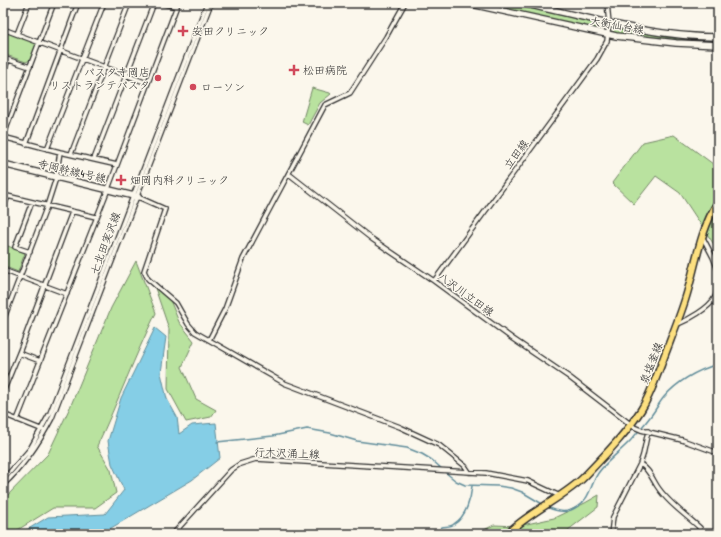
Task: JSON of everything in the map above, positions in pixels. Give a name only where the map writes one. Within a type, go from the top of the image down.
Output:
[{"type":"main road","name":"大衡仙台線","points":[[467,3],[608,34],[676,43],[718,45]]},
{"type":"main road","name":"大衡仙台線","points":[[522,3],[675,35],[718,37]]},
{"type":"main road","name":"寺岡幹線4号線","points":[[3,164],[135,196]]},
{"type":"main road","name":"泉塩釜線","points":[[506,534],[522,521],[552,502],[582,480],[632,426],[647,400],[676,325],[686,298],[702,236],[718,202]]},
{"type":"street","points":[[3,8],[5,3]]},
{"type":"street","points":[[17,34],[29,3]]},
{"type":"street","points":[[54,3],[3,137],[26,144],[117,165]]},
{"type":"street","points":[[26,144],[78,3]]},
{"type":"street","points":[[47,149],[104,3]]},
{"type":"street","points":[[71,154],[129,3]]},
{"type":"street","points":[[94,160],[154,3]]},
{"type":"street","points":[[17,420],[108,189],[147,83],[178,5],[160,3]]},
{"type":"street","points":[[3,485],[13,476],[30,455],[59,401],[207,3]]},
{"type":"street","points":[[135,196],[211,3]]},
{"type":"street","points":[[209,340],[225,309],[243,259],[325,105],[350,93],[386,38],[405,3]]},
{"type":"street","name":"立田線","points":[[434,281],[606,45],[609,22],[607,3]]},
{"type":"street","points":[[3,28],[147,83]]},
{"type":"street","points":[[3,58],[30,67]]},
{"type":"street","points":[[3,73],[8,60]]},
{"type":"street","points":[[3,321],[47,206],[56,178],[60,152]]},
{"type":"street","name":"八沢川立田線","points":[[289,174],[372,240],[434,281],[513,339],[569,377],[632,426],[698,445],[718,453]]},
{"type":"street","points":[[3,195],[96,217]]},
{"type":"street","points":[[3,208],[8,196]]},
{"type":"street","points":[[135,196],[165,209],[144,271],[148,279],[176,303],[188,324],[195,332],[284,383],[400,427],[439,444],[465,466],[469,472]]},
{"type":"street","points":[[30,252],[15,247],[32,202]]},
{"type":"street","points":[[3,392],[72,212]]},
{"type":"street","points":[[702,236],[718,270]]},
{"type":"street","points":[[3,270],[67,294]]},
{"type":"street","points":[[676,325],[684,322],[710,305],[716,297],[718,287]]},
{"type":"street","points":[[19,353],[40,361]]},
{"type":"street","points":[[3,414],[43,430]]},
{"type":"street","points":[[3,480],[30,449],[43,430]]},
{"type":"street","points":[[611,534],[613,517],[616,509],[640,464],[647,431]]},
{"type":"street","name":"行木沢涌上線","points":[[173,534],[231,470],[248,461],[266,459],[486,473],[528,480],[560,496]]},
{"type":"street","points":[[640,464],[644,466],[658,488],[673,504],[700,528],[697,534]]},
{"type":"green space","points":[[481,3],[509,3],[599,24],[598,30]]},
{"type":"green space","points":[[613,27],[684,40],[709,43],[613,33]]},
{"type":"green space","points":[[3,31],[37,43],[30,60],[26,62],[3,54]]},
{"type":"green space","points":[[312,88],[331,94],[320,103],[308,125],[302,122]]},
{"type":"green space","points":[[674,135],[713,164],[718,164],[718,246],[715,246],[680,193],[656,176],[634,204],[612,183],[643,142]]},
{"type":"green space","points":[[3,244],[25,253],[18,272],[3,266]]},
{"type":"green space","points":[[136,261],[156,313],[140,346],[97,446],[111,470],[116,493],[95,508],[53,508],[11,534],[3,534],[3,500],[48,454],[71,405],[111,308]]},
{"type":"green space","points":[[154,285],[170,300],[179,322],[194,341],[182,367],[196,399],[216,410],[211,417],[186,422],[168,389],[169,329]]},
{"type":"green space","points":[[599,495],[598,507],[563,534],[476,534],[494,525],[518,526],[554,518]]},
{"type":"water","points":[[155,328],[166,337],[161,373],[167,399],[177,417],[179,434],[192,425],[216,423],[220,458],[192,480],[101,534],[20,534],[48,517],[105,514],[124,490],[112,464],[108,441],[121,398]]},
{"type":"waterway","points":[[547,507],[559,511],[567,511],[574,509],[582,503],[600,471],[631,440],[652,415],[664,397],[689,377],[703,369],[718,364]]},
{"type":"waterway","points":[[217,442],[273,436],[307,429],[330,433],[357,441],[407,448],[422,454],[442,469]]},
{"type":"waterway","points":[[445,472],[456,481],[465,485],[511,488],[522,492],[544,505]]},
{"type":"waterway","points":[[437,534],[442,527],[453,525],[462,517],[469,501],[472,486]]},
{"type":"place","name":"安田クリニック","points":[[183,31]]},
{"type":"place","name":"松田病院","points":[[294,70]]},
{"type":"place","name":"パスタ寺岡店 リストランテパスタ","points":[[158,78]]},
{"type":"place","name":"ローソン","points":[[193,87]]},
{"type":"place","name":"畑岡内科クリニック","points":[[121,180]]}]
